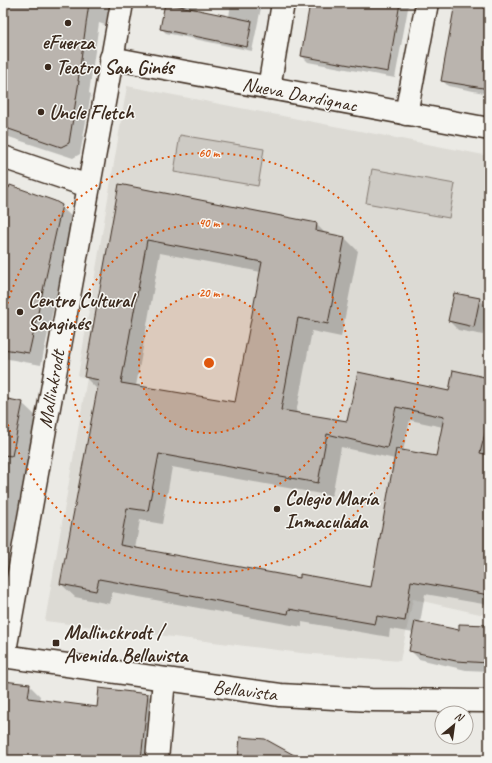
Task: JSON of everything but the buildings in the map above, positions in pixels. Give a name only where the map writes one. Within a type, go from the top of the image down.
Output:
[{"type":"street","name":"Mallinkrodt","points":[[4,656],[122,3]]},
{"type":"street","points":[[269,88],[283,3]]},
{"type":"street","points":[[406,114],[427,3]]},
{"type":"street","name":"Nueva Dardignac","points":[[111,58],[489,129]]},
{"type":"street","points":[[3,158],[88,186]]},
{"type":"street","name":"Bellavista","points":[[4,656],[287,696],[371,700],[489,701]]},
{"type":"street","points":[[157,760],[164,679]]},
{"type":"shaded area","points":[[127,86],[489,156],[489,616],[413,599],[400,661],[301,653],[45,621],[87,378],[78,376]]},
{"type":"shaded area","points":[[180,135],[264,149],[258,186],[174,172]]},
{"type":"shaded area","points":[[372,169],[455,184],[449,218],[366,203]]},
{"type":"place","name":"eFuerza","points":[[68,23]]},
{"type":"place","name":"Teatro San Ginés","points":[[48,67]]},
{"type":"place","name":"Uncle Fletch","points":[[41,112]]},
{"type":"place","name":"Centro Cultural Sanginés","points":[[20,312]]},
{"type":"place","name":"Colegio María Inmaculada","points":[[277,509]]},
{"type":"place","name":"Mallinckrodt / Avenida Bellavista","points":[[56,643]]}]
